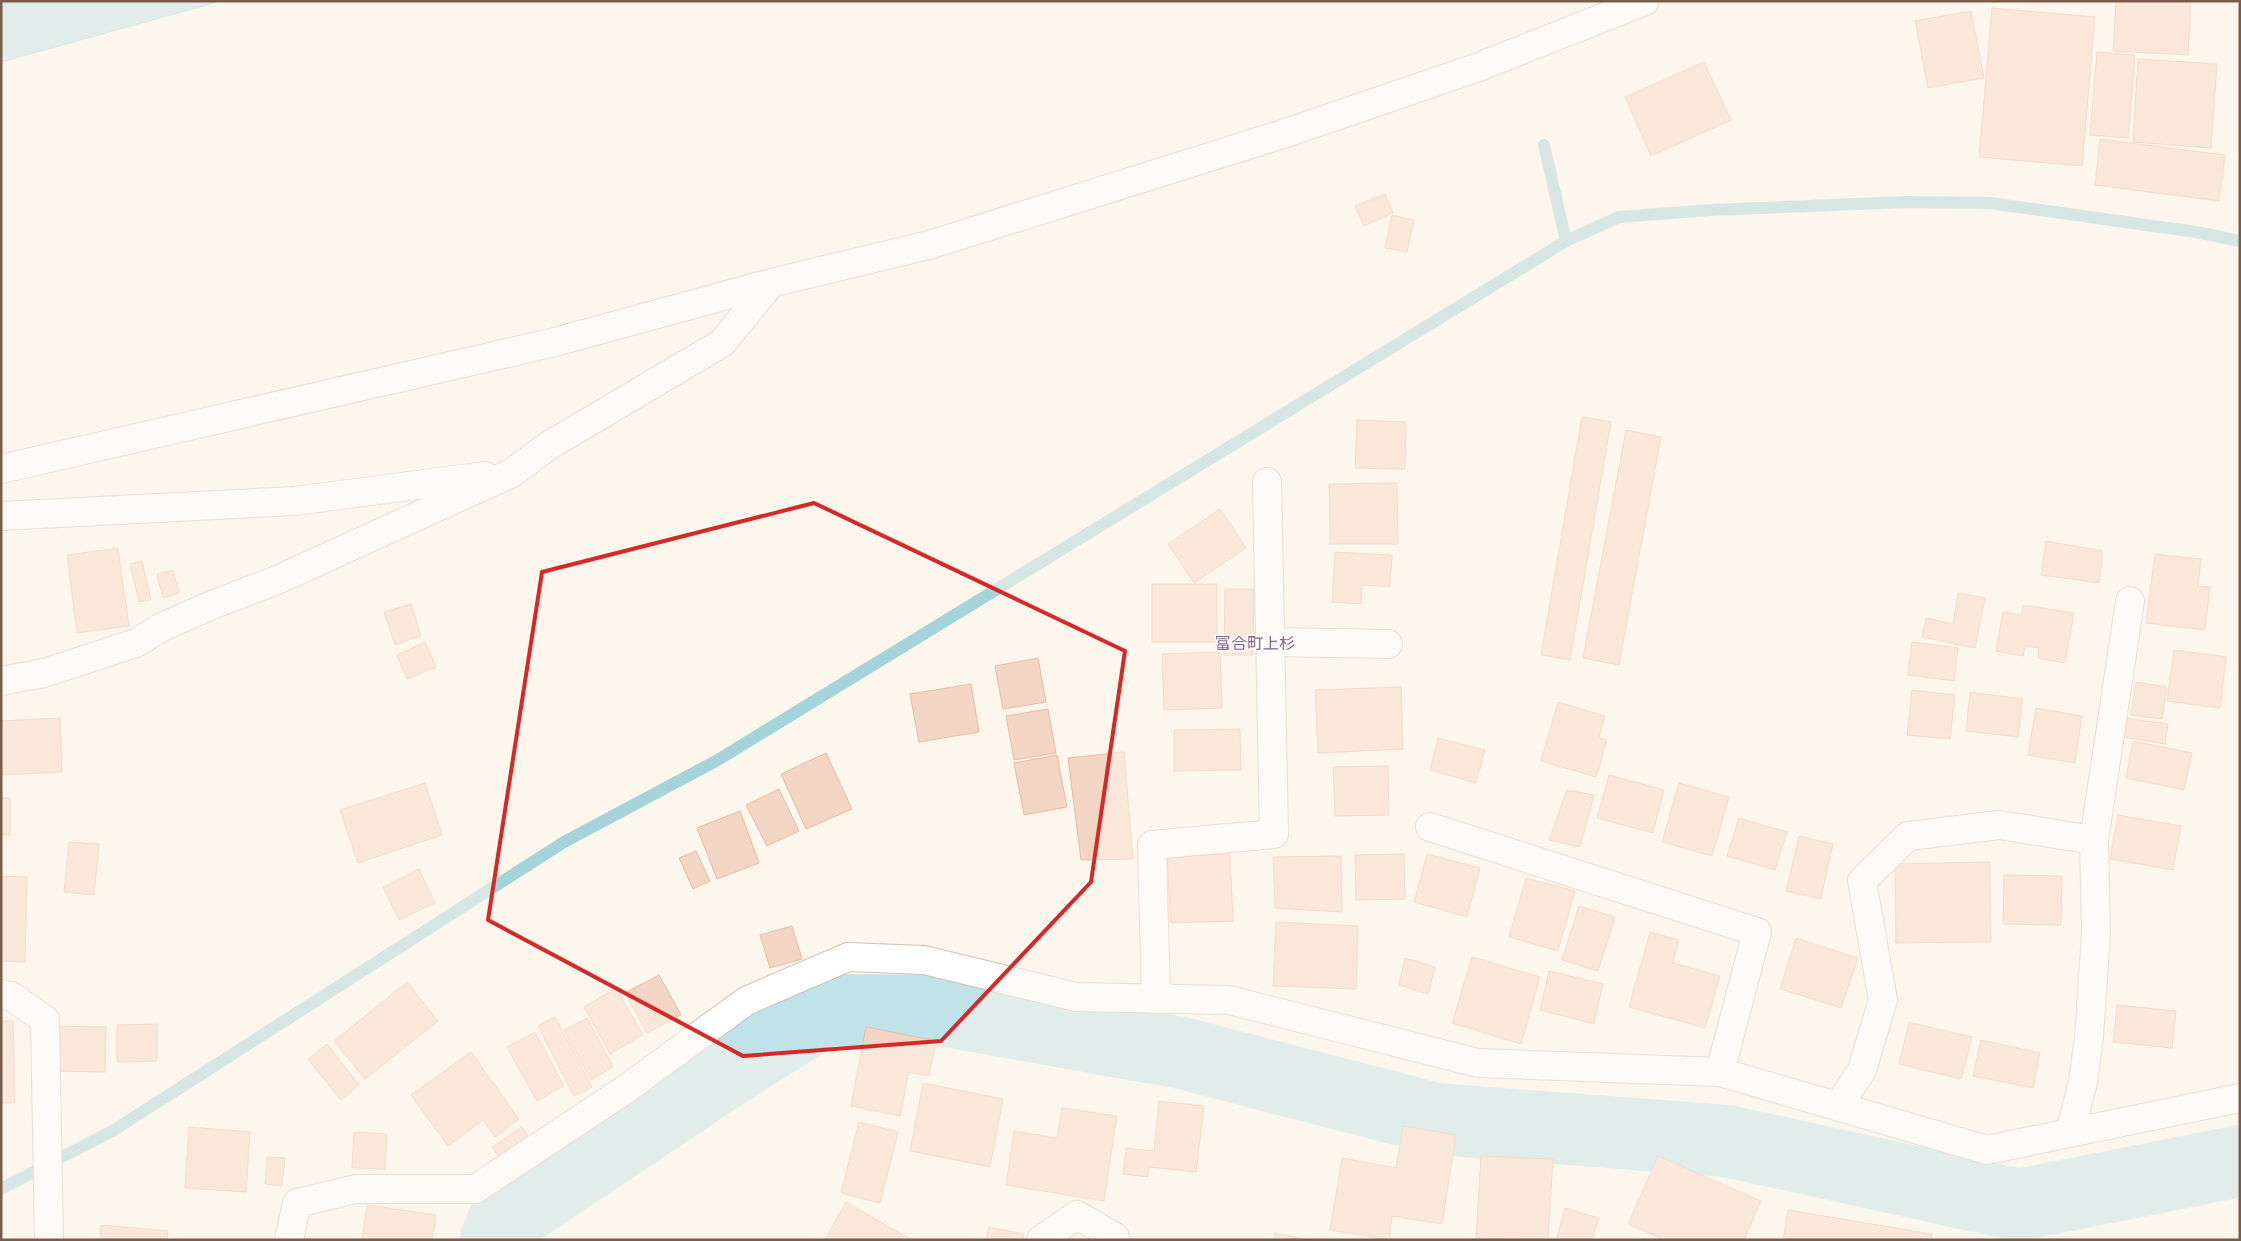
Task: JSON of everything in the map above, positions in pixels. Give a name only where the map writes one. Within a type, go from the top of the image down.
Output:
[{"type":"street","points":[[1,470],[555,342],[771,283],[929,245],[1283,134],[1476,68],[1642,3]]},
{"type":"street","points":[[1,681],[44,673],[136,643],[162,627],[277,580],[512,473],[548,446],[722,343],[771,283]]},
{"type":"street","points":[[1,516],[295,501],[512,473]]},
{"type":"street","points":[[1156,999],[1152,845],[1274,834],[1267,482]]},
{"type":"street","points":[[2070,1132],[2083,1082],[2089,1037],[2096,934],[2094,840],[2130,602]]},
{"type":"street","points":[[1270,642],[1388,644]]},
{"type":"street","points":[[1838,1106],[1862,1070],[1883,1000],[1862,881],[1908,836],[1999,824],[2094,840]]},
{"type":"street","points":[[1430,827],[1757,932],[1720,1072]]},
{"type":"street","points":[[289,1240],[297,1203],[356,1189],[475,1188],[626,1089],[746,1001],[848,957],[924,960],[1076,997],[1229,1000],[1478,1063],[1720,1072],[1987,1150],[2240,1098]]},
{"type":"street","points":[[1,994],[11,996],[45,1020],[49,1240]]},
{"type":"street","points":[[1041,1240],[1077,1215],[1115,1238],[1115,1240]]},
{"type":"highlighted area","points":[[814,503],[1125,651],[1091,882],[941,1041],[743,1056],[488,920],[542,572]]},
{"type":"water","points":[[1,1],[221,1],[1,62]]},
{"type":"building","points":[[2116,1],[2191,1],[2188,55],[2113,51]]},
{"type":"building","points":[[1992,8],[2095,17],[2082,166],[1979,157]]},
{"type":"building","points":[[1971,11],[1984,78],[1928,88],[1915,21]]},
{"type":"building","points":[[2097,52],[2135,55],[2128,138],[2090,135]]},
{"type":"building","points":[[2138,59],[2217,64],[2211,148],[2133,142]]},
{"type":"building","points":[[1704,62],[1731,120],[1651,156],[1625,97]]},
{"type":"building","points":[[2100,139],[2225,155],[2219,201],[2095,185]]},
{"type":"building","points":[[1385,194],[1393,213],[1364,226],[1355,206]]},
{"type":"building","points":[[1392,215],[1414,220],[1407,252],[1385,248]]},
{"type":"building","points":[[1582,417],[1611,422],[1570,660],[1541,655]]},
{"type":"building","points":[[1357,420],[1406,422],[1405,469],[1355,468]]},
{"type":"building","points":[[1626,430],[1661,437],[1619,665],[1583,658]]},
{"type":"building","points":[[1397,483],[1398,544],[1330,544],[1329,484]]},
{"type":"building","points":[[1220,509],[1246,548],[1194,583],[1168,544]]},
{"type":"building","points":[[2046,541],[2103,551],[2099,583],[2041,575]]},
{"type":"building","points":[[118,548],[129,626],[77,633],[67,555]]},
{"type":"building","points":[[1335,552],[1392,555],[1390,587],[1362,585],[1361,604],[1332,602]]},
{"type":"building","points":[[2155,554],[2201,559],[2198,586],[2210,587],[2205,630],[2146,623]]},
{"type":"building","points":[[142,561],[151,600],[139,602],[130,564]]},
{"type":"building","points":[[173,570],[179,593],[163,598],[157,574]]},
{"type":"building","points":[[1152,584],[1217,584],[1217,642],[1152,642]]},
{"type":"building","points":[[1225,589],[1254,589],[1253,655],[1224,655]]},
{"type":"building","points":[[1958,593],[1985,598],[1975,648],[1922,637],[1926,618],[1953,624]]},
{"type":"building","points":[[411,604],[421,636],[395,645],[384,612]]},
{"type":"building","points":[[2023,605],[2074,613],[2065,663],[2038,658],[2039,648],[2025,646],[2023,656],[1996,651],[2003,612],[2022,615]]},
{"type":"building","points":[[425,642],[436,667],[407,679],[397,655]]},
{"type":"building","points":[[1912,642],[1958,648],[1954,681],[1908,675]]},
{"type":"building","points":[[2174,650],[2226,657],[2220,708],[2167,701]]},
{"type":"building","points":[[1220,652],[1222,708],[1164,710],[1162,654]]},
{"type":"building","points":[[1038,658],[1046,702],[1003,709],[995,666]]},
{"type":"building","points":[[2136,682],[2167,687],[2162,719],[2131,715]]},
{"type":"building","points":[[971,684],[979,732],[919,742],[910,694]]},
{"type":"building","points":[[1401,687],[1403,749],[1318,753],[1315,690]]},
{"type":"building","points":[[1912,690],[1955,695],[1950,739],[1907,735]]},
{"type":"building","points":[[1970,692],[2023,699],[2018,737],[1966,731]]},
{"type":"building","points":[[1558,702],[1605,716],[1599,738],[1607,740],[1596,777],[1541,761]]},
{"type":"building","points":[[2036,708],[2082,716],[2075,763],[2028,755]]},
{"type":"building","points":[[1048,709],[1056,753],[1014,760],[1006,716]]},
{"type":"building","points":[[60,718],[62,772],[1,775],[1,721]]},
{"type":"building","points":[[2125,718],[2168,724],[2165,744],[2123,737]]},
{"type":"building","points":[[1240,729],[1241,770],[1174,771],[1174,730]]},
{"type":"building","points":[[1438,738],[1485,750],[1476,783],[1430,770]]},
{"type":"building","points":[[2133,741],[2192,753],[2184,790],[2126,778]]},
{"type":"building","points":[[1124,752],[1133,859],[1081,860],[1068,758]]},
{"type":"building","points":[[826,753],[852,809],[806,829],[781,774]]},
{"type":"building","points":[[1057,755],[1067,807],[1024,815],[1014,763]]},
{"type":"building","points":[[1388,766],[1389,815],[1335,816],[1333,767]]},
{"type":"building","points":[[1609,775],[1664,790],[1653,833],[1597,818]]},
{"type":"building","points":[[425,783],[442,835],[358,863],[340,810]]},
{"type":"building","points":[[1679,783],[1729,797],[1712,856],[1662,842]]},
{"type":"building","points":[[779,789],[799,831],[767,846],[746,805]]},
{"type":"building","points":[[1567,790],[1594,795],[1580,847],[1549,840]]},
{"type":"building","points":[[1,798],[10,798],[10,835],[1,835]]},
{"type":"building","points":[[740,811],[759,863],[717,879],[697,828]]},
{"type":"building","points":[[2118,815],[2181,826],[2173,870],[2110,859]]},
{"type":"building","points":[[1739,818],[1787,832],[1775,870],[1727,856]]},
{"type":"building","points":[[1799,836],[1833,844],[1821,899],[1786,891]]},
{"type":"building","points":[[69,842],[99,844],[94,895],[64,892]]},
{"type":"building","points":[[696,851],[710,881],[693,889],[679,858]]},
{"type":"building","points":[[1230,854],[1233,921],[1171,923],[1167,856]]},
{"type":"building","points":[[1404,854],[1405,899],[1356,900],[1355,855]]},
{"type":"building","points":[[1427,854],[1480,868],[1467,917],[1414,902]]},
{"type":"building","points":[[1341,856],[1342,912],[1275,908],[1273,857]]},
{"type":"building","points":[[1990,862],[1991,942],[1896,943],[1895,864]]},
{"type":"building","points":[[419,869],[435,903],[399,920],[383,887]]},
{"type":"building","points":[[2004,875],[2062,876],[2061,925],[2003,924]]},
{"type":"building","points":[[1,876],[27,877],[25,962],[1,961]]},
{"type":"building","points":[[1526,878],[1575,891],[1558,951],[1509,937]]},
{"type":"building","points":[[1579,906],[1615,917],[1598,971],[1562,960]]},
{"type":"building","points":[[1276,922],[1358,926],[1356,989],[1273,986]]},
{"type":"building","points":[[792,926],[802,959],[770,968],[760,935]]},
{"type":"building","points":[[1650,932],[1679,940],[1673,963],[1720,976],[1705,1028],[1629,1007]]},
{"type":"building","points":[[1796,938],[1858,958],[1841,1008],[1780,989]]},
{"type":"building","points":[[1472,957],[1540,977],[1521,1044],[1452,1023]]},
{"type":"building","points":[[1405,958],[1435,967],[1428,994],[1399,985]]},
{"type":"building","points":[[1549,971],[1603,984],[1594,1024],[1540,1010]]},
{"type":"building","points":[[659,975],[681,1015],[647,1033],[625,993]]},
{"type":"building","points":[[407,982],[438,1021],[365,1079],[334,1041]]},
{"type":"building","points":[[616,988],[643,1035],[610,1054],[584,1007]]},
{"type":"building","points":[[2117,1005],[2176,1011],[2172,1048],[2113,1042]]},
{"type":"building","points":[[555,1017],[592,1087],[574,1096],[538,1026]]},
{"type":"building","points":[[587,1018],[613,1067],[591,1080],[564,1030]]},
{"type":"building","points":[[1,1021],[13,1021],[15,1103],[1,1103]]},
{"type":"building","points":[[1909,1022],[1972,1037],[1961,1079],[1899,1064]]},
{"type":"building","points":[[157,1024],[157,1061],[117,1062],[117,1025]]},
{"type":"building","points":[[56,1026],[106,1027],[105,1072],[55,1071]]},
{"type":"building","points":[[866,1027],[936,1041],[929,1076],[909,1072],[900,1116],[851,1106]]},
{"type":"building","points":[[535,1032],[564,1086],[537,1101],[507,1047]]},
{"type":"building","points":[[1981,1040],[2040,1053],[2033,1088],[1973,1076]]},
{"type":"building","points":[[327,1044],[359,1085],[341,1100],[308,1059]]},
{"type":"building","points":[[471,1052],[519,1119],[495,1137],[483,1120],[448,1146],[411,1095]]},
{"type":"building","points":[[923,1083],[1003,1099],[990,1167],[910,1151]]},
{"type":"building","points":[[1159,1101],[1204,1106],[1196,1172],[1149,1167],[1148,1177],[1123,1174],[1126,1148],[1154,1151]]},
{"type":"building","points":[[1062,1108],[1117,1116],[1104,1201],[1006,1185],[1014,1131],[1057,1138]]},
{"type":"building","points":[[859,1122],[898,1132],[880,1203],[841,1193]]},
{"type":"building","points":[[1403,1126],[1456,1135],[1442,1224],[1392,1216],[1389,1240],[1330,1230],[1342,1158],[1396,1168]]},
{"type":"building","points":[[189,1127],[250,1132],[246,1192],[185,1188]]},
{"type":"building","points":[[522,1127],[532,1142],[503,1163],[492,1147]]},
{"type":"building","points":[[354,1132],[387,1134],[385,1169],[352,1168]]},
{"type":"building","points":[[1481,1156],[1553,1159],[1548,1240],[1476,1238]]},
{"type":"building","points":[[1658,1156],[1761,1201],[1744,1240],[1664,1240],[1628,1224]]},
{"type":"building","points":[[267,1157],[285,1158],[282,1186],[265,1184]]},
{"type":"building","points":[[846,1202],[912,1240],[825,1240]]},
{"type":"building","points":[[367,1205],[436,1215],[432,1240],[362,1240]]},
{"type":"building","points":[[1565,1208],[1599,1218],[1592,1240],[1556,1240]]},
{"type":"building","points":[[1788,1210],[1932,1234],[1931,1240],[1783,1240]]},
{"type":"building","points":[[101,1225],[168,1231],[167,1240],[100,1240]]},
{"type":"building","points":[[989,1227],[1024,1234],[1023,1240],[986,1240]]},
{"type":"building","points":[[1275,1233],[1309,1240],[1274,1240]]},
{"type":"waterway","points":[[1,1189],[114,1130],[564,842],[716,761],[1566,241],[1544,145]]},
{"type":"waterway","points":[[1566,241],[1619,217],[1711,210],[1906,202],[1990,203],[2196,232],[2240,241]]},
{"type":"waterway","points":[[496,1240],[503,1221],[720,1076],[825,1010],[947,1011],[1182,1053],[1436,1119],[1727,1141],[2018,1205],[2240,1161]]},
{"type":"district","name":"富合町上杉","points":[[1255,643]]}]
